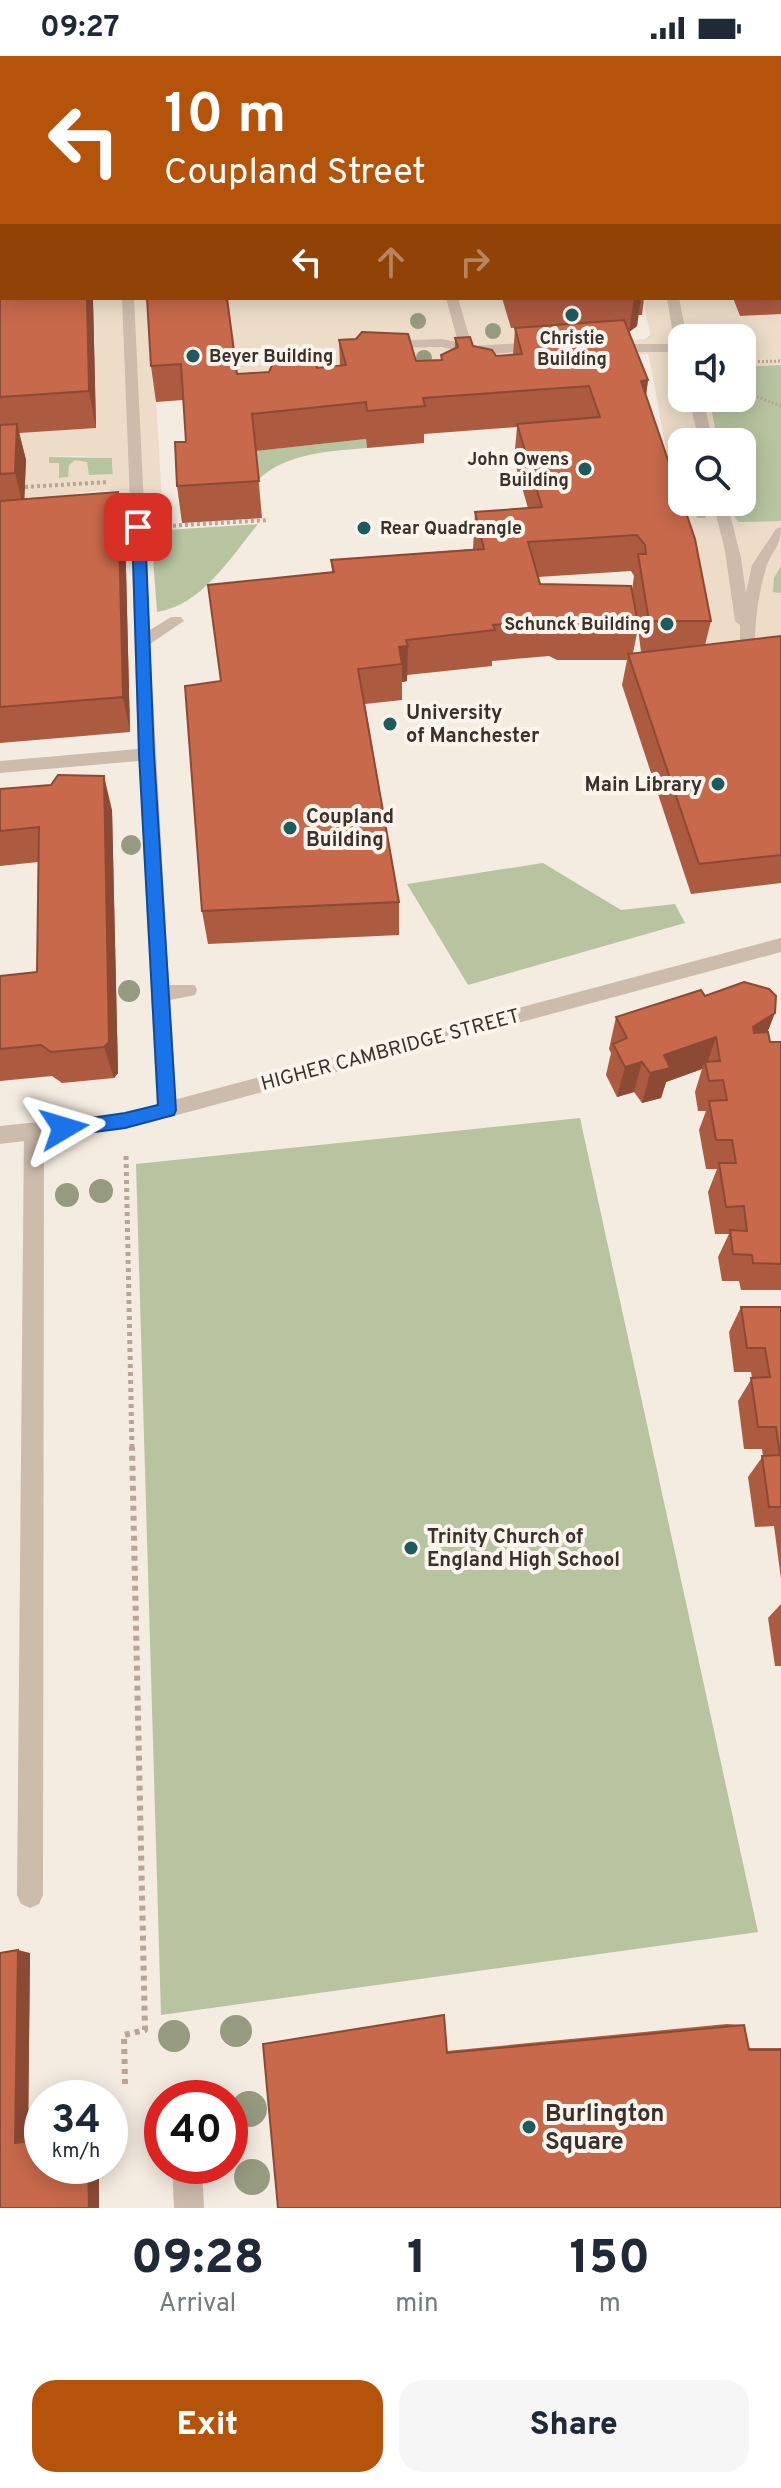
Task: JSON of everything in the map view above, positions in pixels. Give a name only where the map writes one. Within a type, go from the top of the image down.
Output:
[{"type":"street","points":[[128,300],[147,754],[163,993],[167,1110]]},
{"type":"street","points":[[452,300],[464,347]]},
{"type":"street","points":[[673,300],[678,324]]},
{"type":"street","points":[[390,345],[441,343],[474,351],[553,345]]},
{"type":"street","points":[[600,347],[668,348]]},
{"type":"street","points":[[723,516],[733,555],[749,670]]},
{"type":"street","points":[[746,637],[759,565],[781,532]]},
{"type":"street","points":[[144,641],[176,621]]},
{"type":"street","points":[[0,767],[147,754]]},
{"type":"street","name":"HIGHER CAMBRIDGE STREET","points":[[0,1135],[125,1121],[780,948]]},
{"type":"street","points":[[163,993],[188,990]]},
{"type":"street","points":[[30,1895],[34,1132]]},
{"type":"street","points":[[188,2184],[189,2208]]},
{"type":"path","points":[[756,362],[781,361]]},
{"type":"path","points":[[756,396],[781,406]]},
{"type":"path","points":[[25,487],[137,480]]},
{"type":"path","points":[[138,527],[269,520]]},
{"type":"path","points":[[125,2080],[124,2035],[145,2030],[126,1156]]},
{"type":"green space","points":[[781,314],[781,666],[712,674],[681,516],[756,516],[756,428],[668,428],[668,451],[646,339],[651,335],[649,326],[668,324],[668,412],[756,412],[756,324],[671,324]]},
{"type":"green space","points":[[366,439],[367,448],[324,452],[295,459],[281,464],[258,480],[255,451]]},
{"type":"green space","points":[[49,457],[112,458],[113,475],[59,478],[48,463]]},
{"type":"green space","points":[[258,524],[226,565],[201,590],[173,608],[157,612],[151,531]]},
{"type":"green space","points":[[543,863],[621,910],[675,904],[685,923],[468,985],[407,884]]},
{"type":"green space","name":"Trinity Church of England High School","points":[[580,1118],[758,1932],[161,2015],[136,1164]]},
{"type":"shaded area","points":[[94,300],[150,300],[163,519],[125,529],[0,538],[24,509],[26,461],[0,434],[96,427]],"holes":[[[49,457],[112,458],[113,474],[89,475],[87,462],[75,460],[69,465],[68,477],[59,478],[59,463],[49,463]],[[109,490],[117,494],[74,521],[76,493]]]},
{"type":"shaded area","points":[[191,300],[510,300],[603,322],[609,341],[651,336],[642,300],[734,300],[740,316],[781,314],[781,365],[756,366],[756,324],[668,324],[668,412],[712,412],[715,428],[668,428],[668,462],[649,354],[513,365],[240,410]]},
{"type":"shaded area","points":[[677,516],[734,516],[739,522],[781,521],[781,566],[774,578],[773,592],[781,593],[781,666],[684,678],[688,576]]},
{"type":"building","points":[[0,300],[87,300],[89,391],[0,397]]},
{"type":"building","points":[[147,300],[227,300],[237,374],[269,372],[274,361],[281,360],[279,350],[296,349],[298,359],[307,358],[316,363],[317,368],[346,365],[339,340],[356,339],[362,332],[408,334],[416,361],[442,360],[441,355],[458,347],[455,338],[470,337],[473,346],[492,350],[496,356],[522,354],[515,328],[624,320],[648,380],[641,381],[668,460],[668,516],[687,516],[695,539],[711,621],[649,621],[638,554],[646,554],[645,545],[637,535],[528,542],[540,584],[631,586],[638,624],[562,624],[553,620],[493,625],[495,630],[406,640],[408,646],[399,647],[402,664],[358,669],[399,902],[202,911],[185,686],[221,681],[208,585],[334,572],[331,560],[484,549],[475,512],[542,507],[517,424],[600,417],[589,386],[423,398],[425,406],[367,411],[366,402],[252,414],[259,481],[177,486],[175,442],[186,442],[181,364],[151,366]]},
{"type":"building","points":[[17,424],[15,473],[0,474],[0,425]]},
{"type":"building","points":[[118,492],[123,697],[0,707],[0,501]]},
{"type":"building","name":"Main Library","points":[[781,636],[781,855],[699,864],[628,654]]},
{"type":"building","points":[[58,775],[104,776],[109,1042],[104,1047],[51,1052],[41,1045],[0,1049],[0,976],[37,972],[39,827],[0,831],[0,789],[51,785]]},
{"type":"building","points":[[744,982],[769,989],[776,996],[775,1013],[753,1027],[754,1033],[768,1032],[770,1042],[781,1042],[781,1264],[753,1263],[752,1255],[733,1254],[730,1230],[747,1231],[744,1206],[726,1207],[719,1163],[736,1163],[732,1140],[716,1140],[709,1101],[727,1100],[723,1080],[709,1081],[705,1062],[720,1061],[716,1037],[664,1055],[670,1068],[650,1073],[642,1062],[625,1067],[613,1044],[627,1038],[616,1017],[701,990],[705,996]]},
{"type":"building","points":[[741,1307],[781,1307],[781,1507],[769,1507],[762,1456],[780,1455],[776,1427],[758,1427],[751,1378],[770,1377],[765,1348],[747,1348]]},
{"type":"building","points":[[18,1950],[15,2143],[24,2142],[24,2184],[88,2184],[89,2208],[0,2208],[0,1953]]},
{"type":"building","name":"Burlington Square","points":[[444,2015],[447,2053],[744,2025],[749,2050],[781,2050],[781,2208],[278,2208],[263,2044]]},
{"type":"place","name":"Christie Building","points":[[572,315]]},
{"type":"place","name":"Beyer Building","points":[[193,356]]},
{"type":"place","name":"John Owens Building","points":[[585,469]]},
{"type":"place","name":"Rear Quadrangle","points":[[364,528]]},
{"type":"place","name":"Schunck Building","points":[[667,624]]},
{"type":"place","name":"University of Manchester","points":[[390,724]]},
{"type":"place","name":"Main Library","points":[[718,784]]},
{"type":"place","name":"Coupland Building","points":[[290,828]]},
{"type":"place","name":"Trinity Church of England High School","points":[[411,1548]]},
{"type":"place","name":"Burlington Square","points":[[529,2127]]},
{"type":"route","points":[[64,1128],[125,1121],[167,1110],[138,527]]}]
